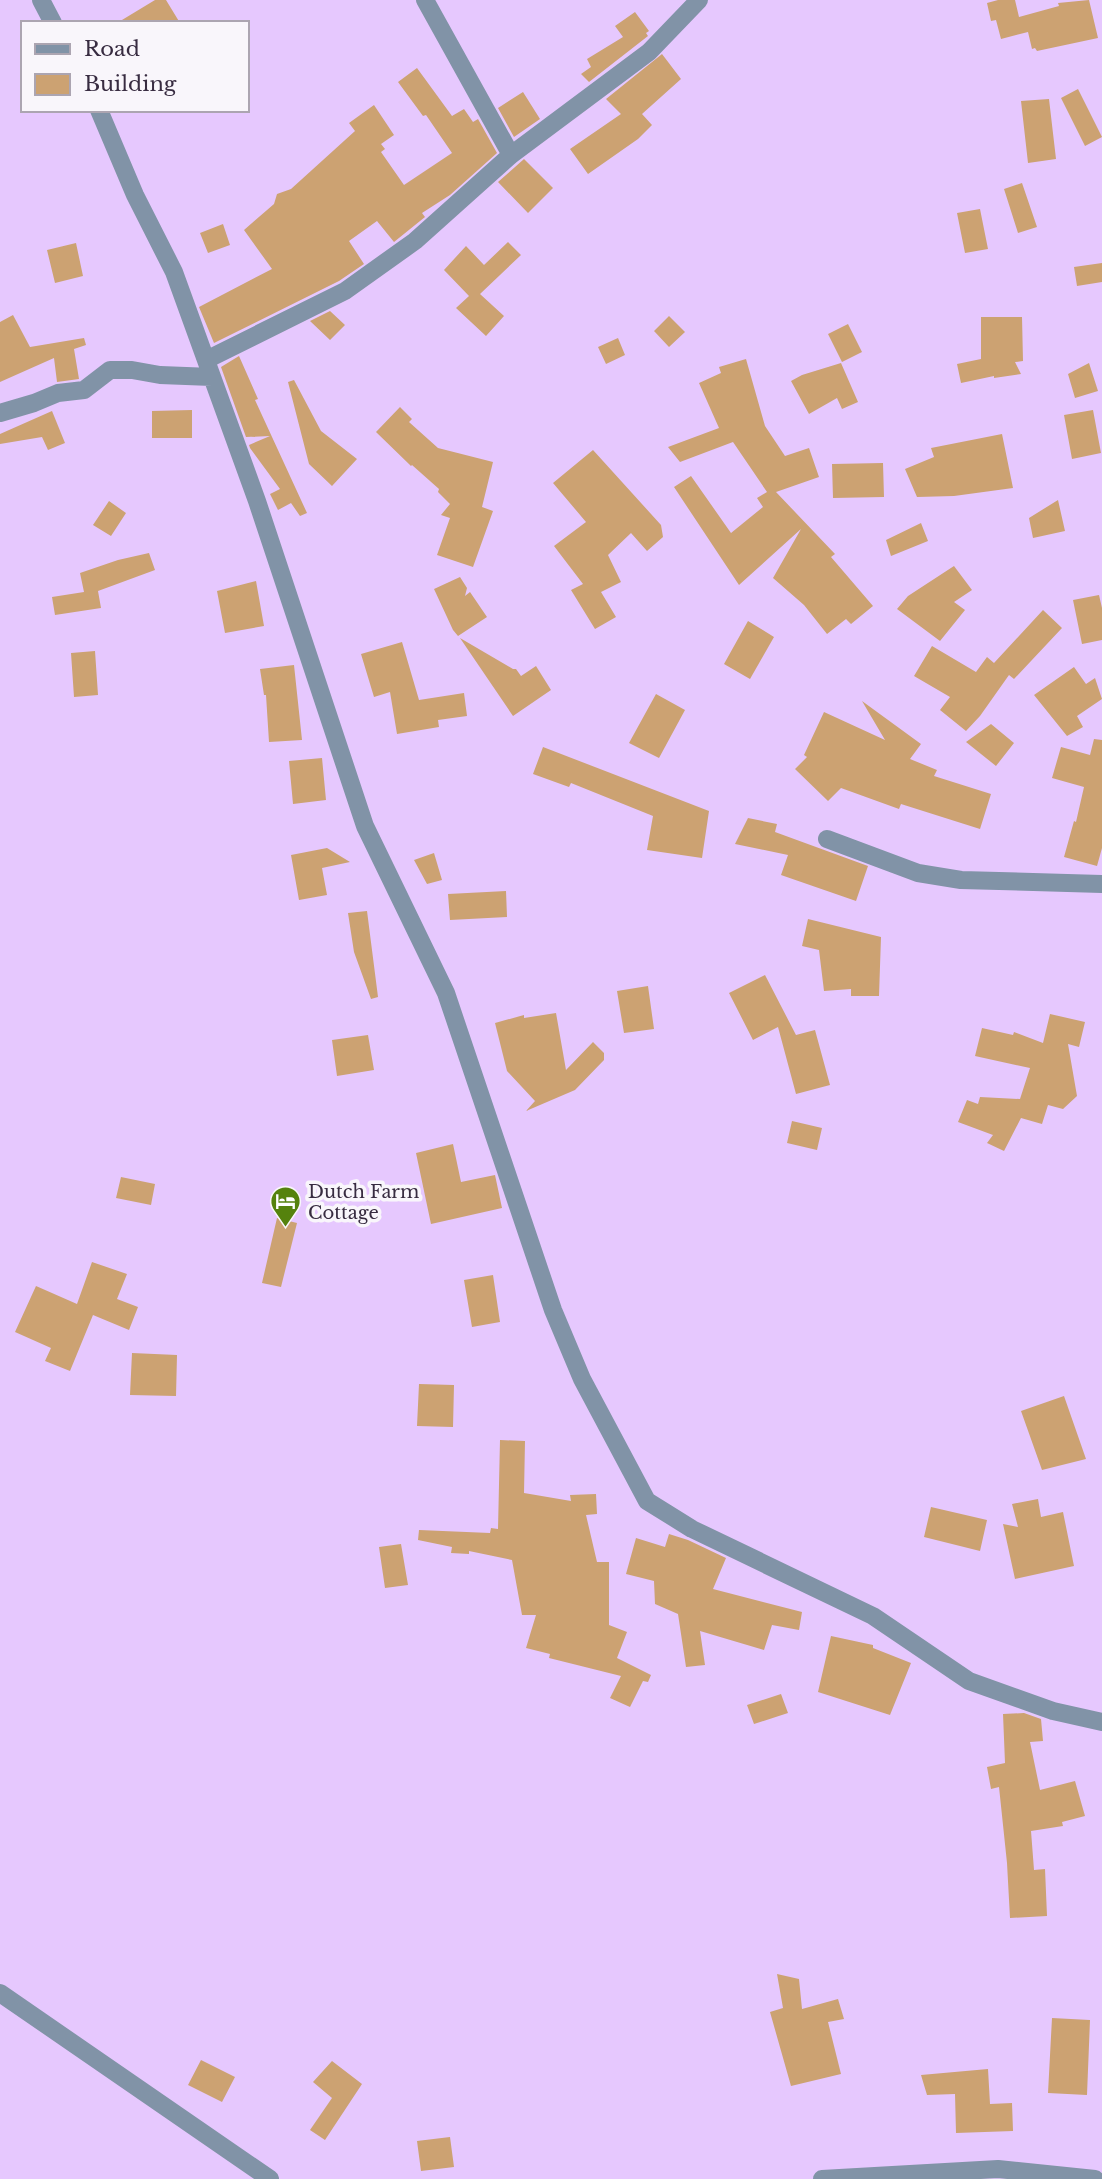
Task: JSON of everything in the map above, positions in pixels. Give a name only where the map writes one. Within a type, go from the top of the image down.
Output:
[{"type":"street","points":[[41,0],[52,21]]},
{"type":"street","points":[[425,0],[511,155]]},
{"type":"street","points":[[0,413],[58,393],[84,390],[110,370],[132,370],[160,375],[209,369],[345,291],[415,241],[511,155],[649,52],[699,0]]},
{"type":"street","points":[[100,112],[135,195],[174,272],[257,501],[365,826],[446,993],[553,1310],[577,1367],[647,1501],[692,1529],[873,1616],[968,1681],[1053,1711],[1102,1722]]},
{"type":"street","points":[[827,839],[918,873],[961,880],[1102,884]]},
{"type":"street","points":[[0,1993],[270,2179]]},
{"type":"street","points":[[822,2179],[998,2169],[1095,2179]]},
{"type":"building","points":[[155,0],[166,0],[179,21],[120,21]]},
{"type":"building","points":[[1015,0],[1019,17],[1059,6],[1058,3],[1089,0],[1098,38],[1037,51],[1032,49],[1028,32],[1001,39],[996,20],[991,21],[987,3]]},
{"type":"building","points":[[635,12],[649,31],[646,33],[648,36],[589,82],[581,74],[591,67],[587,59],[623,37],[615,26]]},
{"type":"building","points":[[662,54],[681,79],[642,114],[652,125],[638,139],[588,174],[570,149],[621,114],[606,99]]},
{"type":"building","points":[[417,68],[452,116],[464,109],[473,122],[478,119],[497,153],[450,195],[422,213],[425,217],[394,242],[377,221],[349,241],[364,264],[339,281],[214,343],[199,307],[272,269],[244,230],[274,204],[277,194],[291,189],[355,131],[349,123],[374,105],[394,135],[381,144],[385,149],[381,152],[404,185],[452,153],[426,115],[423,116],[398,82]]},
{"type":"building","points":[[1078,89],[1102,137],[1085,146],[1061,98]]},
{"type":"building","points":[[523,92],[540,119],[514,137],[498,108]]},
{"type":"building","points":[[1049,99],[1056,159],[1028,163],[1021,101]]},
{"type":"building","points":[[524,159],[553,188],[528,213],[498,182]]},
{"type":"building","points":[[1022,183],[1037,227],[1018,233],[1004,189]]},
{"type":"building","points":[[980,209],[988,249],[965,253],[957,213]]},
{"type":"building","points":[[223,224],[230,245],[208,253],[200,233]]},
{"type":"building","points":[[508,242],[521,255],[480,294],[504,316],[486,336],[456,308],[469,296],[444,270],[466,246],[484,265]]},
{"type":"building","points":[[76,243],[83,276],[55,283],[47,250]]},
{"type":"building","points":[[1102,263],[1102,282],[1077,286],[1074,267]]},
{"type":"building","points":[[330,311],[345,325],[330,340],[310,321]]},
{"type":"building","points":[[13,315],[30,347],[84,338],[86,345],[74,349],[79,379],[57,382],[54,358],[0,382],[0,322]]},
{"type":"building","points":[[669,316],[685,332],[669,347],[654,331]]},
{"type":"building","points":[[981,317],[1022,317],[1023,361],[1015,362],[1021,374],[961,383],[957,364],[981,359]]},
{"type":"building","points":[[848,324],[862,352],[842,362],[828,334]]},
{"type":"building","points":[[618,338],[625,355],[606,364],[598,347]]},
{"type":"building","points":[[239,356],[258,399],[255,400],[307,513],[300,516],[291,503],[278,510],[270,494],[280,489],[250,448],[249,445],[270,436],[246,437],[221,367]]},
{"type":"building","points":[[746,359],[765,426],[785,456],[809,448],[819,477],[776,492],[835,554],[831,557],[873,606],[851,624],[846,619],[827,634],[804,605],[773,578],[801,529],[739,585],[674,487],[691,476],[731,533],[763,507],[757,498],[767,492],[733,442],[680,462],[668,447],[719,428],[699,383],[721,373],[719,367]]},
{"type":"building","points":[[841,363],[858,402],[842,409],[837,398],[809,414],[791,381]]},
{"type":"building","points":[[1089,363],[1098,391],[1075,398],[1068,374]]},
{"type":"building","points":[[294,380],[321,431],[357,459],[332,486],[309,464],[288,382]]},
{"type":"building","points":[[400,407],[412,419],[409,422],[438,448],[493,462],[482,507],[493,511],[473,567],[437,555],[450,518],[441,515],[450,504],[438,492],[439,489],[376,432]]},
{"type":"building","points":[[192,410],[192,438],[152,438],[152,411]]},
{"type":"building","points":[[1093,410],[1101,453],[1072,459],[1064,415]]},
{"type":"building","points":[[52,411],[65,443],[48,450],[42,437],[0,444],[0,434]]},
{"type":"building","points":[[1002,434],[1013,488],[954,496],[917,497],[905,469],[934,457],[931,448]]},
{"type":"building","points":[[593,450],[661,525],[663,537],[647,551],[631,533],[608,555],[621,582],[601,592],[616,617],[595,629],[571,590],[583,584],[554,546],[586,522],[553,483]]},
{"type":"building","points":[[883,463],[884,497],[833,498],[832,464]]},
{"type":"building","points":[[1058,500],[1065,531],[1033,538],[1029,518]]},
{"type":"building","points":[[109,501],[126,513],[111,536],[93,525]]},
{"type":"building","points":[[921,523],[928,541],[891,556],[886,540]]},
{"type":"building","points":[[149,553],[155,570],[98,591],[101,608],[55,615],[52,597],[84,592],[80,573]]},
{"type":"building","points":[[954,566],[972,590],[954,602],[965,610],[940,641],[897,609],[908,596]]},
{"type":"building","points":[[460,577],[467,588],[465,596],[470,592],[487,617],[458,636],[434,589]]},
{"type":"building","points":[[256,581],[264,626],[225,633],[217,591]]},
{"type":"building","points":[[1099,595],[1102,608],[1102,640],[1082,644],[1073,600]]},
{"type":"building","points":[[1043,610],[1062,628],[1014,679],[1009,675],[966,731],[940,710],[950,697],[914,676],[932,646],[976,672],[987,657],[994,663]]},
{"type":"building","points":[[748,621],[774,637],[750,679],[724,664]]},
{"type":"building","points":[[460,638],[516,669],[521,676],[536,666],[551,690],[513,716]]},
{"type":"building","points":[[402,642],[419,700],[464,693],[467,716],[438,720],[439,727],[397,734],[390,692],[374,697],[361,654]]},
{"type":"building","points":[[95,651],[98,695],[74,697],[71,653]]},
{"type":"building","points":[[294,665],[302,740],[269,742],[266,695],[260,669]]},
{"type":"building","points":[[1074,667],[1086,684],[1095,678],[1102,699],[1077,716],[1083,727],[1067,736],[1034,695]]},
{"type":"building","points":[[656,694],[685,710],[659,758],[629,743]]},
{"type":"building","points":[[862,701],[921,744],[910,759],[937,770],[934,776],[991,794],[980,829],[901,804],[899,809],[841,788],[828,801],[795,769],[807,757],[804,755],[824,712],[885,740]]},
{"type":"building","points":[[991,724],[1014,743],[996,766],[966,742]]},
{"type":"building","points":[[1094,739],[1102,740],[1102,848],[1097,866],[1064,857],[1084,787],[1052,778],[1061,747],[1090,755]]},
{"type":"building","points":[[543,747],[709,811],[702,858],[647,850],[653,816],[571,783],[569,787],[533,774]]},
{"type":"building","points":[[322,758],[326,800],[293,804],[289,761]]},
{"type":"building","points":[[748,818],[777,824],[775,832],[868,866],[856,901],[781,875],[788,855],[735,844]]},
{"type":"building","points":[[327,848],[350,862],[322,868],[327,895],[299,900],[291,855]]},
{"type":"building","points":[[434,853],[442,880],[427,884],[414,860]]},
{"type":"building","points":[[506,891],[507,917],[450,920],[448,894]]},
{"type":"building","points":[[367,911],[378,997],[371,999],[354,952],[348,913]]},
{"type":"building","points":[[808,919],[881,937],[879,996],[851,996],[851,989],[824,991],[819,950],[802,946]]},
{"type":"building","points":[[765,975],[796,1035],[815,1030],[830,1085],[796,1094],[778,1027],[753,1040],[729,993]]},
{"type":"building","points":[[648,986],[654,1029],[624,1033],[617,991]]},
{"type":"building","points":[[556,1013],[566,1070],[593,1042],[604,1053],[604,1060],[575,1090],[526,1111],[535,1101],[507,1071],[495,1023],[524,1015],[524,1018]]},
{"type":"building","points":[[1050,1014],[1085,1022],[1079,1047],[1068,1044],[1077,1096],[1063,1109],[1048,1105],[1042,1124],[1021,1118],[1004,1151],[987,1143],[993,1135],[958,1122],[967,1100],[978,1104],[980,1097],[1020,1099],[1030,1068],[975,1056],[982,1028],[1013,1035],[1014,1032],[1043,1043]]},
{"type":"building","points":[[368,1035],[374,1070],[337,1076],[332,1040]]},
{"type":"building","points":[[792,1121],[822,1128],[817,1150],[787,1143]]},
{"type":"building","points":[[453,1144],[461,1182],[495,1175],[502,1208],[431,1224],[416,1153]]},
{"type":"building","points":[[121,1177],[155,1184],[151,1205],[116,1198]]},
{"type":"building","points":[[277,1218],[297,1223],[281,1287],[262,1283]]},
{"type":"building","points":[[92,1262],[127,1274],[117,1299],[138,1307],[129,1330],[93,1315],[70,1371],[45,1361],[51,1348],[15,1332],[36,1286],[77,1304]]},
{"type":"building","points":[[493,1275],[500,1322],[472,1327],[464,1280]]},
{"type":"building","points":[[132,1353],[177,1355],[176,1396],[130,1395]]},
{"type":"building","points":[[419,1384],[454,1385],[453,1427],[417,1426]]},
{"type":"building","points":[[1064,1396],[1086,1459],[1042,1470],[1021,1411]]},
{"type":"building","points":[[500,1440],[525,1441],[524,1493],[571,1501],[570,1495],[596,1494],[597,1514],[586,1515],[597,1562],[609,1562],[609,1625],[627,1632],[617,1658],[651,1675],[648,1682],[643,1681],[630,1707],[610,1698],[621,1676],[549,1658],[550,1654],[526,1648],[536,1615],[522,1615],[512,1560],[469,1551],[469,1554],[451,1553],[452,1547],[418,1540],[419,1530],[490,1533],[491,1528],[498,1529]]},
{"type":"building","points":[[1038,1499],[1041,1517],[1063,1512],[1074,1566],[1015,1579],[1003,1524],[1018,1527],[1012,1504]]},
{"type":"building","points":[[931,1507],[987,1520],[980,1551],[924,1537]]},
{"type":"building","points":[[669,1534],[726,1558],[713,1589],[802,1612],[799,1630],[772,1625],[764,1650],[700,1631],[705,1665],[686,1667],[678,1614],[655,1604],[654,1581],[626,1574],[636,1538],[665,1547]]},
{"type":"building","points":[[401,1544],[408,1585],[385,1588],[379,1547]]},
{"type":"building","points":[[831,1636],[873,1645],[873,1648],[911,1663],[890,1715],[818,1692]]},
{"type":"building","points":[[781,1694],[788,1713],[754,1724],[747,1705]]},
{"type":"building","points":[[1024,1713],[1041,1719],[1043,1741],[1030,1742],[1040,1790],[1075,1781],[1085,1816],[1062,1822],[1063,1826],[1031,1831],[1034,1870],[1045,1869],[1047,1916],[1010,1918],[999,1787],[991,1789],[987,1767],[1005,1763],[1003,1714]]},
{"type":"building","points":[[777,1974],[799,1979],[802,2009],[838,1999],[844,2019],[828,2022],[841,2074],[791,2086],[770,2012],[783,2008]]},
{"type":"building","points":[[1052,2018],[1090,2020],[1087,2095],[1048,2093]]},
{"type":"building","points":[[201,2060],[235,2077],[222,2102],[188,2085]]},
{"type":"building","points":[[332,2061],[362,2084],[325,2140],[310,2130],[332,2098],[313,2082]]},
{"type":"building","points":[[988,2069],[990,2104],[1012,2103],[1013,2131],[956,2133],[955,2094],[927,2095],[921,2075]]},
{"type":"building","points":[[450,2137],[454,2167],[421,2171],[417,2141]]},
{"type":"place","name":"Dutch Farm Cottage","points":[[285,1229]]}]
